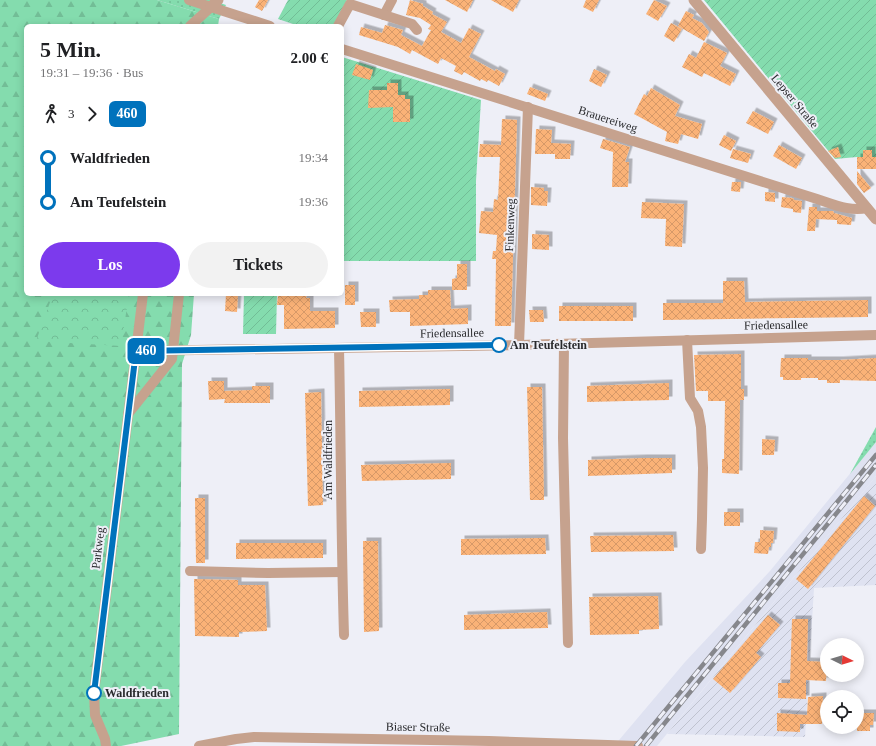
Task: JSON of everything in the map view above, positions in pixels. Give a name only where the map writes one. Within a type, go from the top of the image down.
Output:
[{"type":"street","points":[[188,0],[214,3],[265,24]]},
{"type":"street","points":[[384,15],[392,0]]},
{"type":"street","name":"Lepser Straße","points":[[694,0],[876,218]]},
{"type":"street","points":[[192,24],[214,3]]},
{"type":"street","points":[[339,24],[350,4],[412,24],[417,30]]},
{"type":"street","name":"Brauereiweg","points":[[344,50],[852,210],[867,208]]},
{"type":"street","name":"Finkenweg","points":[[519,345],[528,107]]},
{"type":"street","name":"Parkweg","points":[[106,746],[105,739],[95,716],[94,693],[127,414],[143,296]]},
{"type":"street","points":[[127,414],[172,359],[178,296]]},
{"type":"street","name":"Friedensallee","points":[[173,351],[564,344],[876,335]]},
{"type":"street","points":[[687,340],[690,398],[698,411],[701,427],[703,490],[701,550]]},
{"type":"street","points":[[564,344],[563,438],[568,643]]},
{"type":"street","name":"Am Waldfrieden","points":[[338,348],[344,635]]},
{"type":"street","points":[[136,351],[173,351]]},
{"type":"street","points":[[190,571],[268,573],[342,572]]},
{"type":"street","name":"Biaser Straße","points":[[199,746],[254,737],[349,742],[638,746]]},
{"type":"shaded area","points":[[876,442],[876,476],[657,746],[614,746],[685,662],[770,571]]},
{"type":"shaded area","points":[[876,476],[876,585],[814,588],[805,737],[667,734]]},
{"type":"green space","name":"Waldfrieden","points":[[0,0],[157,0],[219,19],[218,24],[24,24],[24,296],[194,296],[191,335],[182,364],[179,734],[121,746],[0,746]]},
{"type":"green space","points":[[157,0],[211,0],[226,5],[219,19]]},
{"type":"green space","points":[[288,0],[347,0],[334,24],[293,24],[278,19]]},
{"type":"green space","points":[[704,0],[876,0],[876,157],[835,159]]},
{"type":"green space","points":[[344,58],[481,100],[476,181],[476,261],[344,261]]},
{"type":"green space","points":[[52,296],[129,296],[121,346],[36,341]]},
{"type":"green space","points":[[92,296],[122,296],[121,301]]},
{"type":"green space","points":[[244,296],[277,296],[276,334],[243,334]]},
{"type":"green space","points":[[876,427],[876,442],[850,474]]},
{"type":"building","points":[[259,0],[268,0],[262,11],[255,7]]},
{"type":"building","points":[[410,0],[423,4],[423,6],[433,12],[432,14],[447,22],[441,32],[461,43],[469,28],[481,34],[469,57],[495,71],[496,69],[505,74],[499,86],[488,80],[487,82],[481,79],[480,81],[464,72],[462,75],[454,71],[456,66],[441,58],[438,64],[412,50],[410,54],[398,47],[359,35],[361,27],[382,33],[385,25],[403,30],[401,35],[422,46],[431,30],[428,29],[431,25],[420,18],[406,15]]},
{"type":"building","points":[[445,0],[473,0],[467,12]]},
{"type":"building","points":[[491,0],[519,0],[513,12]]},
{"type":"building","points":[[586,0],[599,0],[593,12],[583,7]]},
{"type":"building","points":[[654,0],[667,6],[658,21],[646,14]]},
{"type":"building","points":[[686,11],[694,15],[692,18],[702,23],[709,32],[704,41],[678,26]]},
{"type":"building","points":[[671,23],[682,29],[674,42],[664,36]]},
{"type":"building","points":[[704,42],[727,53],[720,66],[736,74],[730,86],[704,73],[702,77],[682,67],[689,54],[696,58]]},
{"type":"building","points":[[356,64],[373,70],[370,80],[352,75]]},
{"type":"building","points":[[594,69],[607,75],[601,87],[589,81]]},
{"type":"building","points":[[387,83],[398,83],[398,95],[405,95],[405,99],[410,99],[410,122],[393,122],[393,107],[368,108],[369,90],[387,90]]},
{"type":"building","points":[[530,87],[548,94],[545,101],[527,94]]},
{"type":"building","points":[[651,88],[680,105],[675,116],[702,124],[698,139],[681,134],[678,144],[665,141],[667,132],[634,114],[644,94],[647,96]]},
{"type":"building","points":[[753,111],[774,122],[768,134],[746,123]]},
{"type":"building","points":[[502,119],[517,120],[511,326],[495,326],[496,259],[492,259],[493,251],[496,251],[497,235],[479,233],[481,211],[493,212],[494,199],[498,200],[500,157],[479,157],[480,144],[501,145]]},
{"type":"building","points":[[536,129],[552,130],[551,143],[571,144],[570,159],[555,159],[555,154],[535,154]]},
{"type":"building","points":[[724,135],[736,141],[731,151],[719,145]]},
{"type":"building","points":[[603,139],[630,147],[625,162],[629,162],[628,187],[612,187],[613,152],[600,148]]},
{"type":"building","points":[[779,145],[802,158],[796,169],[773,156]]},
{"type":"building","points":[[838,147],[841,157],[835,158],[828,151]]},
{"type":"building","points":[[733,149],[751,154],[748,163],[730,158]]},
{"type":"building","points":[[863,150],[872,150],[872,157],[876,157],[876,169],[857,169],[857,157],[863,157]]},
{"type":"building","points":[[857,171],[871,188],[864,193],[857,184]]},
{"type":"building","points":[[732,182],[741,182],[740,192],[731,191]]},
{"type":"building","points":[[531,187],[544,188],[544,191],[548,191],[547,206],[531,205]]},
{"type":"building","points":[[765,192],[775,193],[775,202],[765,201]]},
{"type":"building","points":[[782,197],[802,201],[801,213],[793,212],[793,209],[781,207]]},
{"type":"building","points":[[642,202],[684,204],[682,247],[665,246],[666,219],[641,218]]},
{"type":"building","points":[[809,207],[817,207],[817,211],[833,211],[834,213],[852,218],[851,225],[837,224],[837,220],[816,219],[815,231],[807,231]]},
{"type":"building","points":[[532,234],[549,235],[549,250],[532,249]]},
{"type":"building","points":[[457,264],[467,264],[467,290],[452,290],[452,279],[457,278]]},
{"type":"building","points":[[723,281],[744,281],[745,302],[868,300],[868,317],[663,320],[663,303],[723,303]]},
{"type":"building","points":[[345,285],[355,285],[355,305],[345,305]]},
{"type":"building","points":[[428,290],[450,290],[451,309],[468,308],[468,324],[410,326],[410,312],[390,312],[389,300],[419,299],[419,295],[428,295]]},
{"type":"building","points":[[226,296],[238,296],[237,312],[225,311]]},
{"type":"building","points":[[278,296],[306,296],[306,298],[310,298],[310,311],[335,311],[335,328],[284,329],[284,305],[277,305]]},
{"type":"building","points":[[559,306],[633,306],[633,321],[559,321]]},
{"type":"building","points":[[529,310],[543,310],[544,322],[530,322]]},
{"type":"building","points":[[360,312],[376,312],[376,327],[361,327]]},
{"type":"building","points":[[741,354],[741,389],[744,389],[744,400],[740,400],[739,474],[722,473],[722,459],[724,459],[725,401],[708,401],[708,391],[696,391],[694,355]]},
{"type":"building","points":[[781,358],[840,360],[876,358],[876,381],[840,380],[840,383],[827,383],[827,380],[818,380],[818,378],[783,380],[783,377],[780,377]]},
{"type":"building","points":[[208,381],[224,381],[224,391],[252,390],[252,386],[270,386],[270,403],[224,403],[225,399],[209,400]]},
{"type":"building","points":[[669,383],[669,400],[587,402],[587,386]]},
{"type":"building","points":[[527,387],[542,387],[544,500],[530,500]]},
{"type":"building","points":[[450,389],[450,405],[359,407],[359,391]]},
{"type":"building","points":[[321,392],[323,505],[308,506],[305,393]]},
{"type":"building","points":[[762,439],[775,440],[774,455],[762,455]]},
{"type":"building","points":[[672,458],[672,473],[588,476],[588,460]]},
{"type":"building","points":[[451,463],[451,479],[362,481],[361,465]]},
{"type":"building","points":[[864,496],[875,506],[808,589],[796,579]]},
{"type":"building","points":[[195,498],[205,498],[205,563],[196,563]]},
{"type":"building","points":[[724,512],[740,512],[740,526],[724,526]]},
{"type":"building","points":[[760,530],[774,531],[773,543],[771,543],[771,547],[769,547],[768,554],[754,553],[755,542],[760,542]]},
{"type":"building","points":[[673,535],[674,551],[591,552],[590,536]]},
{"type":"building","points":[[545,538],[546,554],[461,555],[461,539]]},
{"type":"building","points":[[363,541],[378,541],[379,631],[364,632]]},
{"type":"building","points":[[236,543],[323,543],[323,558],[236,559]]},
{"type":"building","points":[[194,579],[238,580],[238,585],[265,585],[267,631],[239,632],[239,637],[195,636]]},
{"type":"building","points":[[658,596],[659,629],[639,630],[639,634],[590,635],[589,597]]},
{"type":"building","points":[[547,612],[548,628],[464,630],[464,615]]},
{"type":"building","points":[[768,615],[780,625],[756,653],[761,657],[730,693],[713,679]]},
{"type":"building","points":[[792,619],[808,619],[807,661],[820,662],[820,681],[806,680],[806,699],[778,698],[778,683],[790,683]]},
{"type":"building","points":[[820,696],[820,724],[800,724],[800,732],[777,731],[777,713],[807,715],[808,697]]},
{"type":"building","points":[[864,713],[874,713],[873,725],[870,725],[870,731],[864,731]]},
{"type":"railway","points":[[636,746],[876,455]]},
{"type":"railway","points":[[646,746],[876,465]]},
{"type":"bus line","name":"460","points":[[94,693],[127,414],[136,351],[499,345]]},
{"type":"place","name":"Am Teufelstein","points":[[499,345]]},
{"type":"place","name":"Waldfrieden","points":[[94,693]]}]
